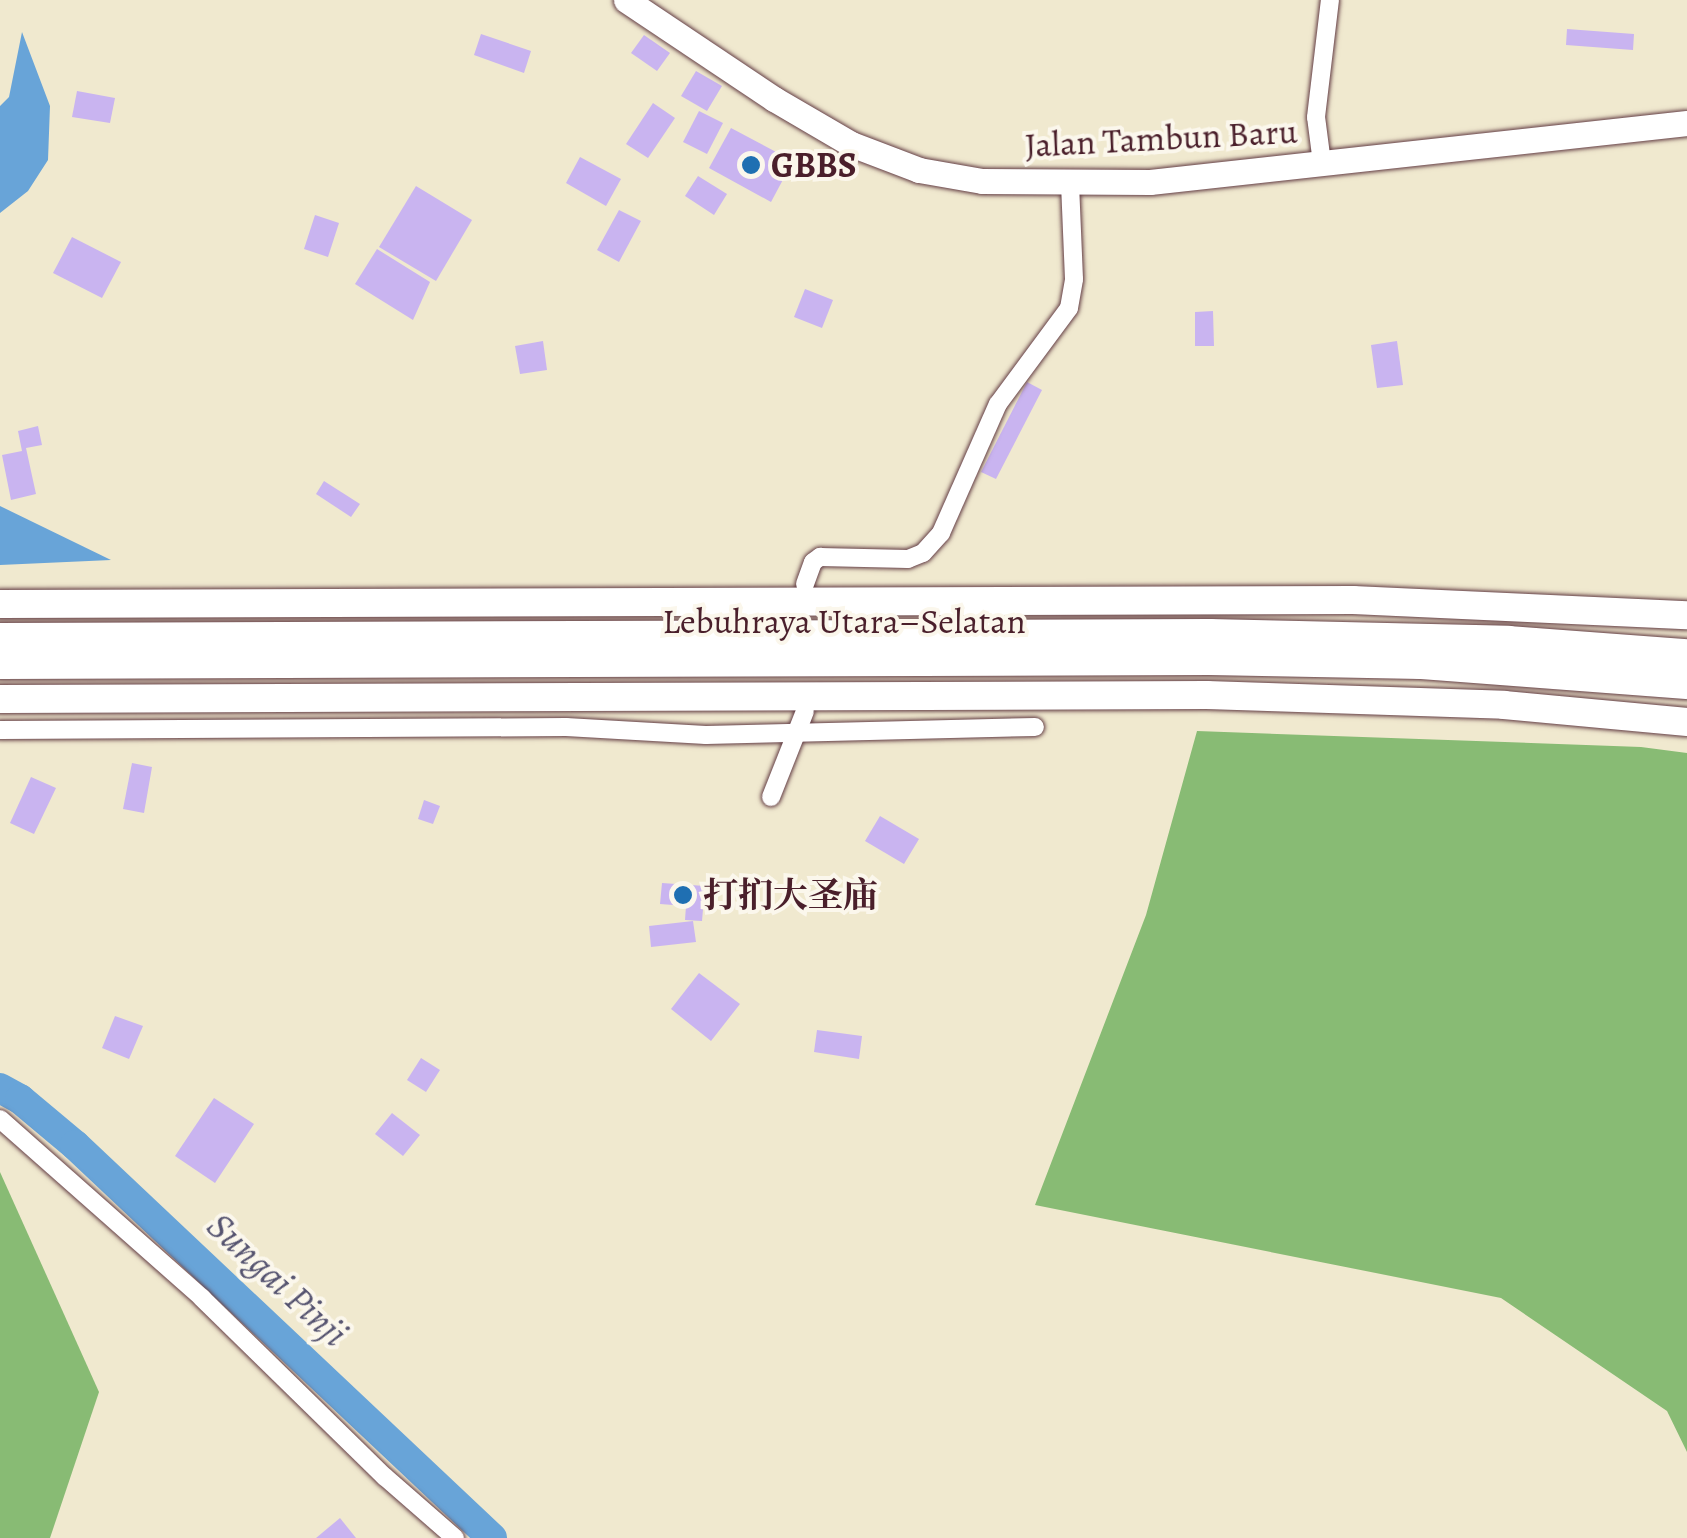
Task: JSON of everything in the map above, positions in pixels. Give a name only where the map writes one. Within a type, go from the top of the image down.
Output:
[{"type":"highway","name":"Lebuhraya Utara–Selatan","points":[[0,640],[1250,635],[1508,642],[1687,654]]},
{"type":"highway","name":"Lebuhraya Utara–Selatan","points":[[0,663],[1209,660],[1438,664],[1687,683]]},
{"type":"main road","name":"Jalan Tambun Baru","points":[[626,0],[788,108],[890,162],[966,179],[1070,184],[1150,182],[1687,123]]},
{"type":"main road","points":[[0,604],[1352,600],[1687,615]]},
{"type":"main road","points":[[0,698],[1207,695],[1504,705],[1687,722]]},
{"type":"street","points":[[1322,164],[1316,117],[1330,0]]},
{"type":"street","points":[[805,584],[812,562],[820,557],[908,559],[922,552],[941,533],[998,404],[1070,308],[1074,295],[1070,184]]},
{"type":"street","points":[[771,797],[805,711]]},
{"type":"street","points":[[0,730],[566,727],[643,734],[799,734],[1035,726]]},
{"type":"street","points":[[0,1119],[202,1298],[385,1477],[456,1538]]},
{"type":"green space","points":[[1197,731],[1641,747],[1687,753],[1687,1452],[1667,1411],[1501,1298],[1035,1205],[1146,915]]},
{"type":"green space","points":[[0,1172],[99,1392],[50,1538],[0,1538]]},
{"type":"water","points":[[22,32],[50,106],[48,160],[28,191],[0,213],[0,106],[9,97]]},
{"type":"water","points":[[0,506],[111,560],[0,565]]},
{"type":"building","points":[[1567,29],[1634,34],[1633,50],[1566,45]]},
{"type":"building","points":[[481,34],[531,51],[524,73],[474,55]]},
{"type":"building","points":[[644,35],[670,53],[657,71],[631,53]]},
{"type":"building","points":[[696,71],[722,86],[707,111],[681,96]]},
{"type":"building","points":[[77,91],[115,98],[110,123],[72,117]]},
{"type":"building","points":[[653,103],[675,118],[648,158],[626,144]]},
{"type":"building","points":[[699,111],[723,123],[707,154],[683,142]]},
{"type":"building","name":"GBBS","points":[[731,128],[793,161],[771,202],[709,168]]},
{"type":"building","points":[[580,157],[621,179],[606,206],[566,183]]},
{"type":"building","points":[[698,176],[727,194],[714,215],[685,196]]},
{"type":"building","points":[[416,186],[472,220],[436,281],[379,247]]},
{"type":"building","points":[[619,210],[641,221],[619,262],[597,250]]},
{"type":"building","points":[[315,215],[339,223],[328,257],[304,249]]},
{"type":"building","points":[[72,237],[121,262],[102,298],[53,273]]},
{"type":"building","points":[[377,249],[430,282],[413,320],[355,284]]},
{"type":"building","points":[[805,289],[833,300],[822,328],[794,317]]},
{"type":"building","points":[[1213,311],[1214,346],[1195,346],[1195,312]]},
{"type":"building","points":[[543,341],[547,370],[520,374],[515,346]]},
{"type":"building","points":[[1397,341],[1403,385],[1377,388],[1371,345]]},
{"type":"building","points":[[1027,382],[1042,390],[996,479],[981,472]]},
{"type":"building","points":[[38,426],[42,445],[26,448],[36,494],[11,500],[2,455],[22,451],[18,431]]},
{"type":"building","points":[[324,481],[360,504],[351,517],[316,494]]},
{"type":"building","points":[[132,763],[152,767],[144,813],[123,809]]},
{"type":"building","points":[[31,777],[56,788],[34,834],[10,823]]},
{"type":"building","points":[[424,800],[440,806],[433,824],[418,819]]},
{"type":"building","points":[[880,816],[919,839],[904,864],[865,841]]},
{"type":"building","name":"打扪大圣庙","points":[[662,883],[705,886],[702,921],[685,920],[686,906],[660,904]]},
{"type":"building","points":[[693,921],[696,942],[651,947],[649,926]]},
{"type":"building","points":[[699,973],[740,1004],[711,1041],[671,1009]]},
{"type":"building","points":[[115,1016],[143,1026],[129,1059],[102,1048]]},
{"type":"building","points":[[817,1030],[862,1036],[859,1059],[814,1052]]},
{"type":"building","points":[[421,1058],[440,1070],[426,1092],[407,1080]]},
{"type":"building","points":[[214,1098],[254,1124],[215,1183],[175,1156]]},
{"type":"building","points":[[392,1113],[420,1135],[403,1156],[375,1134]]},
{"type":"building","points":[[340,1518],[356,1538],[316,1538]]},
{"type":"waterway","name":"Sungai Pinji","points":[[0,1088],[20,1099],[75,1145],[492,1538]]},
{"type":"place","name":"GBBS","points":[[751,165]]},
{"type":"place","name":"打扪大圣庙","points":[[683,895]]}]
